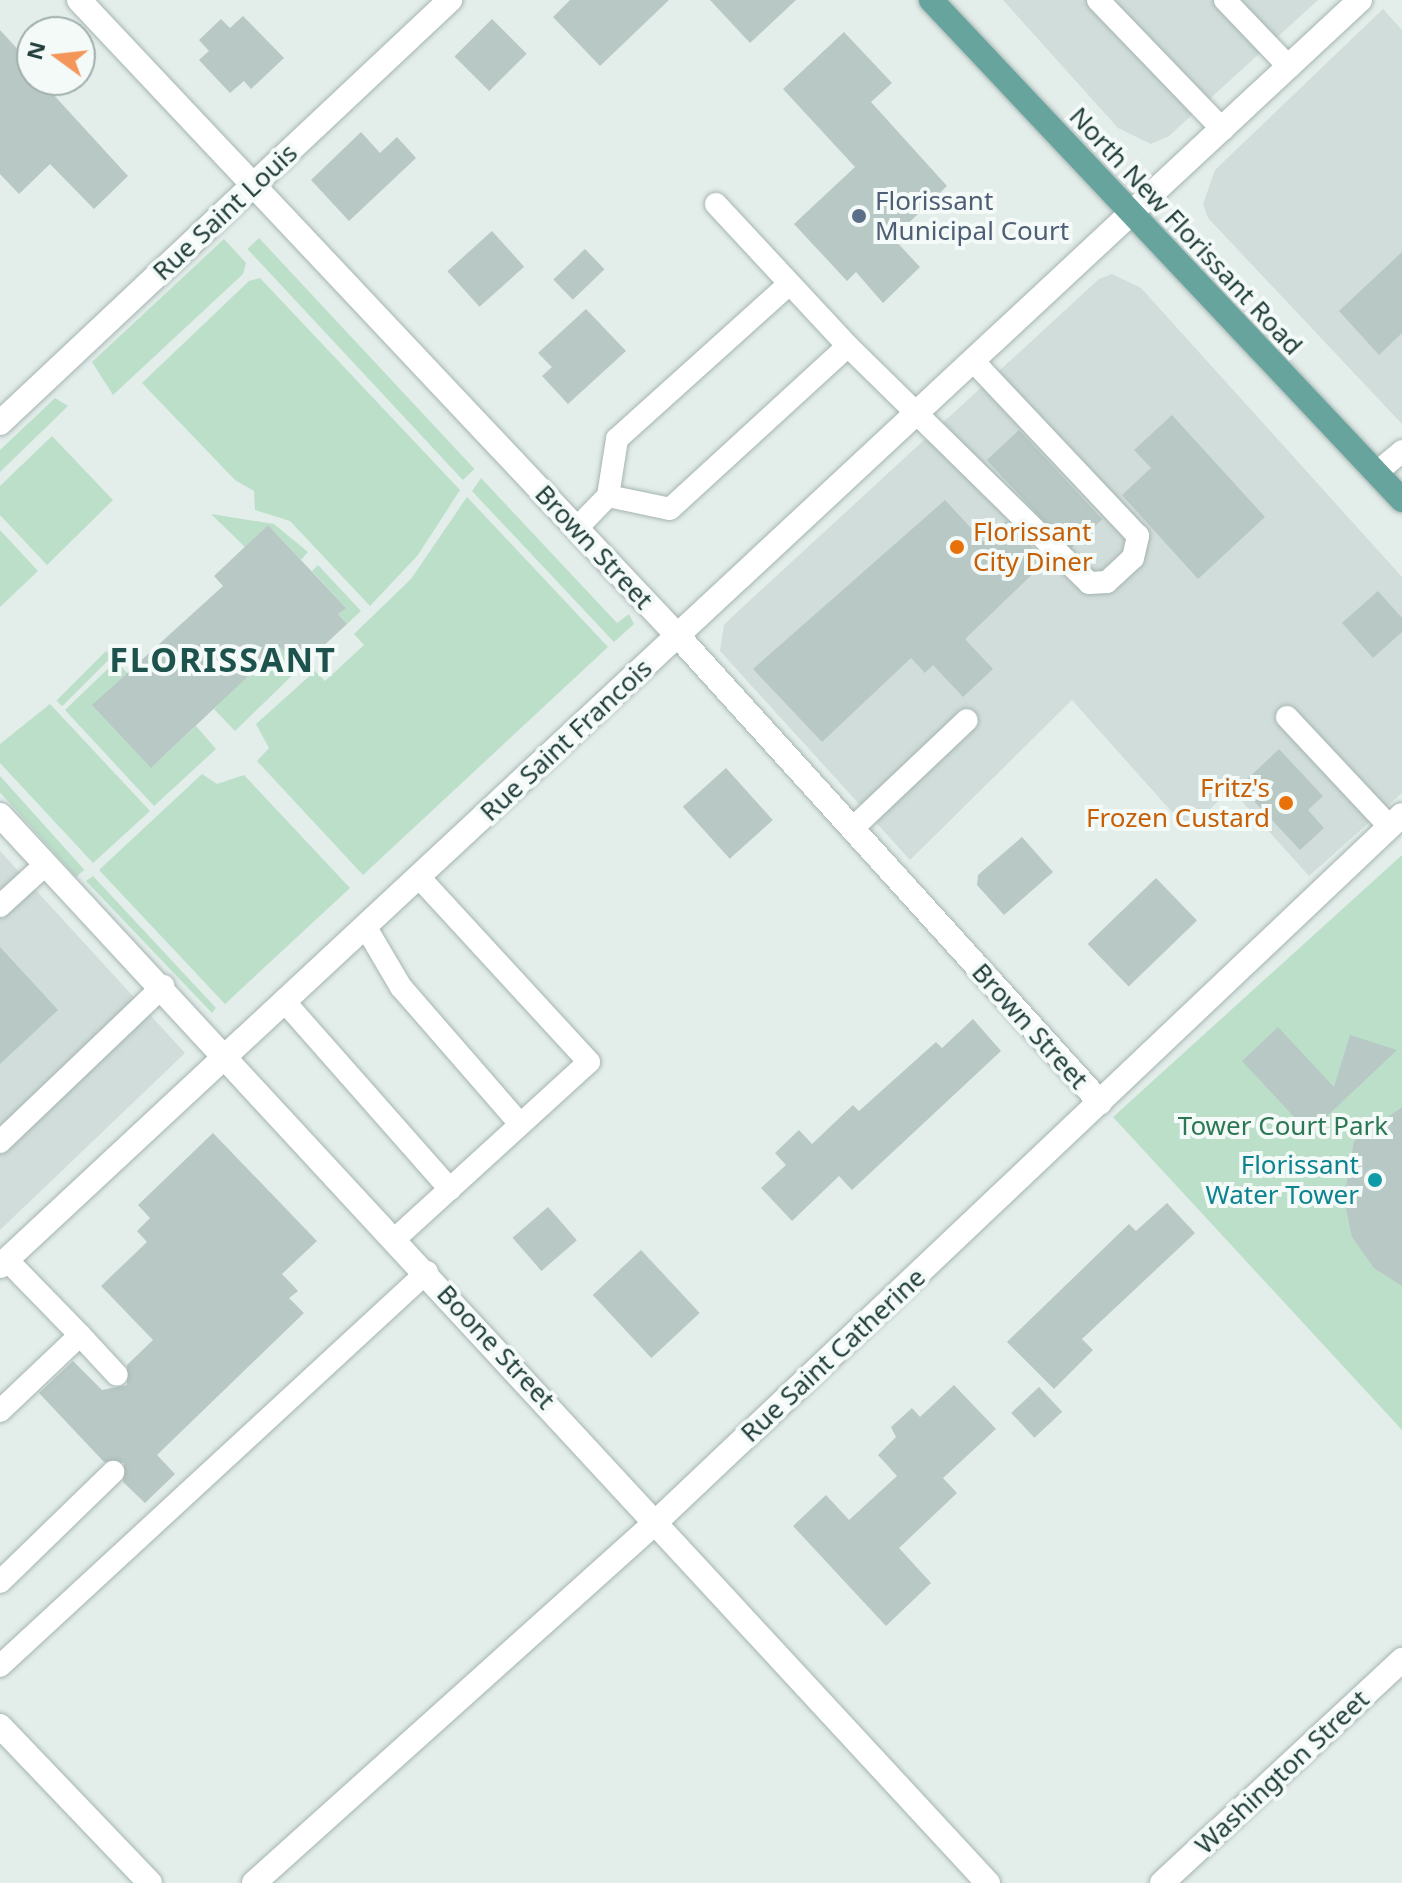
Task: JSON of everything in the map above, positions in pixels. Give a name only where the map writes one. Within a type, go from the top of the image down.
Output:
[{"type":"main road","name":"North New Florissant Road","points":[[931,0],[1402,500]]},
{"type":"street","name":"Brown Street","points":[[79,0],[678,636],[1100,1102]]},
{"type":"street","name":"Rue Saint Louis","points":[[0,423],[450,0]]},
{"type":"street","name":"Rue Saint Francois","points":[[4,1263],[1223,130],[1289,67],[1348,4]]},
{"type":"street","name":"Boone Street","points":[[0,815],[227,1054],[988,1883]]},
{"type":"street","name":"Rue Saint Catherine","points":[[254,1883],[657,1521],[1396,821]]},
{"type":"street","name":"Washington Street","points":[[1162,1883],[1402,1660]]},
{"type":"street","points":[[0,1726],[150,1883]]},
{"type":"lane","points":[[1098,0],[1223,130]]},
{"type":"lane","points":[[1225,0],[1289,67]]},
{"type":"lane","points":[[716,204],[917,415],[1089,583],[1099,585],[1133,558],[1138,536],[974,362]]},
{"type":"lane","points":[[577,528],[608,496],[617,439],[789,284]]},
{"type":"lane","points":[[608,496],[670,509],[848,346]]},
{"type":"lane","points":[[1376,473],[1402,451]]},
{"type":"lane","points":[[1287,717],[1396,821]]},
{"type":"lane","points":[[852,829],[967,720]]},
{"type":"lane","points":[[0,906],[46,864]]},
{"type":"lane","points":[[396,1238],[589,1062],[419,877]]},
{"type":"lane","points":[[365,926],[401,987],[520,1124]]},
{"type":"lane","points":[[0,1142],[163,986]]},
{"type":"lane","points":[[284,1001],[450,1189]]},
{"type":"lane","points":[[4,1263],[117,1375]]},
{"type":"lane","points":[[0,1666],[427,1272]]},
{"type":"lane","points":[[0,1411],[80,1335]]},
{"type":"lane","points":[[0,1582],[113,1472]]},
{"type":"shaded area","points":[[1003,0],[1318,0],[1169,136],[1151,144],[1118,128]]},
{"type":"shaded area","points":[[1383,9],[1402,30],[1402,424],[1208,218],[1203,204],[1215,170]]},
{"type":"shaded area","points":[[1112,274],[1141,288],[1402,577],[1402,793],[1309,876],[1231,789],[1188,830],[1072,700],[910,860],[720,651],[724,625],[733,616],[1099,279]]},
{"type":"shaded area","points":[[0,851],[185,1053],[0,1230]]},
{"type":"green space","points":[[259,238],[475,469],[463,480],[247,249]]},
{"type":"green space","points":[[224,239],[246,263],[243,274],[113,395],[92,362]]},
{"type":"green space","points":[[260,278],[460,490],[418,555],[370,606],[290,521],[255,510],[254,491],[235,480],[142,383],[249,281]]},
{"type":"green space","points":[[55,398],[68,406],[0,472],[0,450]]},
{"type":"green space","points":[[52,436],[113,500],[47,565],[0,515],[0,486]]},
{"type":"green space","points":[[481,478],[617,623],[629,614],[634,624],[614,642],[472,491]]},
{"type":"green space","points":[[467,497],[608,647],[363,875],[257,761],[269,748],[256,724],[315,671],[325,681],[364,645],[354,634],[411,579]]},
{"type":"green space","points":[[211,514],[274,524],[308,552],[301,560],[268,525],[245,547]]},
{"type":"green space","points":[[0,530],[38,571],[0,607]]},
{"type":"green space","points":[[318,565],[361,611],[347,624],[338,614],[345,607],[312,571]]},
{"type":"green space","points":[[275,643],[305,663],[235,731],[214,709]]},
{"type":"green space","points":[[106,651],[112,657],[62,706],[57,700]]},
{"type":"green space","points":[[116,661],[127,673],[93,705],[152,767],[196,726],[216,749],[154,806],[65,710]]},
{"type":"green space","points":[[50,704],[150,811],[93,863],[0,763],[0,744]]},
{"type":"green space","points":[[202,774],[217,784],[244,775],[350,888],[225,1004],[99,870]]},
{"type":"green space","points":[[0,776],[84,870],[76,877],[0,792]]},
{"type":"green space","name":"Tower Court Park","points":[[1402,855],[1402,1430],[1113,1117]]},
{"type":"green space","points":[[93,876],[216,1008],[212,1013],[86,881]]},
{"type":"building","points":[[570,0],[669,0],[600,66],[553,17]]},
{"type":"building","points":[[710,0],[796,0],[750,43]]},
{"type":"building","points":[[243,16],[284,58],[251,89],[244,81],[230,93],[199,60],[209,51],[199,40],[221,19],[230,28]]},
{"type":"building","points":[[492,19],[527,54],[489,91],[455,56]]},
{"type":"building","points":[[0,30],[16,48],[16,96],[55,96],[128,176],[94,209],[50,164],[19,194],[0,174]]},
{"type":"building","points":[[844,32],[892,83],[871,102],[947,186],[893,238],[920,267],[883,303],[856,272],[847,281],[794,224],[855,167],[783,89]]},
{"type":"building","points":[[361,132],[380,153],[397,137],[416,158],[349,221],[311,180]]},
{"type":"building","points":[[492,231],[524,267],[480,307],[447,271]]},
{"type":"building","points":[[585,249],[604,269],[573,300],[553,280]]},
{"type":"building","points":[[1402,252],[1402,333],[1379,355],[1339,311]]},
{"type":"building","points":[[586,309],[626,351],[568,404],[542,376],[552,367],[538,353]]},
{"type":"building","points":[[1172,415],[1265,517],[1198,579],[1122,495],[1151,468],[1134,450]]},
{"type":"building","points":[[1019,430],[1102,519],[1070,549],[987,460]]},
{"type":"building","points":[[945,500],[984,542],[1006,521],[1046,561],[965,639],[993,669],[963,697],[933,665],[925,673],[911,658],[822,742],[753,669]]},
{"type":"building","points":[[268,525],[346,608],[338,614],[347,624],[305,663],[279,647],[151,768],[92,705],[223,586],[214,576]]},
{"type":"building","points":[[1378,591],[1402,618],[1402,632],[1373,658],[1342,623]]},
{"type":"building","name":"Fritz's Frozen Custard","points":[[1279,749],[1323,796],[1308,810],[1324,828],[1300,850],[1240,786]]},
{"type":"building","points":[[726,768],[773,820],[730,859],[683,807]]},
{"type":"building","points":[[1022,837],[1053,872],[1004,915],[977,885],[978,875]]},
{"type":"building","points":[[1156,878],[1197,920],[1129,986],[1088,944]]},
{"type":"building","points":[[0,947],[58,1010],[0,1064]]},
{"type":"building","points":[[973,1019],[1001,1051],[852,1190],[839,1176],[792,1221],[761,1188],[786,1165],[775,1153],[799,1130],[812,1144],[853,1105],[859,1111],[936,1042],[942,1048]]},
{"type":"building","points":[[1278,1027],[1334,1087],[1350,1035],[1397,1050],[1309,1133],[1242,1061]]},
{"type":"building","name":"Florissant Water Tower","points":[[1402,1107],[1402,1286],[1374,1268],[1352,1237],[1344,1199],[1354,1141]]},
{"type":"building","points":[[213,1133],[317,1241],[282,1274],[298,1291],[289,1298],[304,1313],[157,1455],[175,1474],[145,1503],[123,1482],[124,1463],[104,1462],[39,1393],[73,1361],[102,1390],[127,1385],[127,1365],[153,1340],[101,1286],[147,1242],[137,1231],[150,1218],[138,1205]]},
{"type":"building","points":[[1167,1203],[1195,1233],[1082,1339],[1093,1350],[1054,1389],[1007,1342],[1129,1224],[1136,1231]]},
{"type":"building","points":[[548,1207],[577,1240],[541,1271],[513,1238]]},
{"type":"building","points":[[641,1250],[700,1313],[651,1358],[593,1295]]},
{"type":"building","points":[[954,1385],[996,1429],[943,1478],[957,1493],[899,1548],[931,1583],[886,1626],[793,1526],[826,1495],[849,1520],[897,1476],[878,1455],[896,1437],[891,1427],[912,1408],[920,1417]]},
{"type":"building","points":[[1039,1387],[1062,1412],[1034,1438],[1011,1413]]},
{"type":"place","name":"Florissant Municipal Court","points":[[859,216]]},
{"type":"place","name":"Florissant City Diner","points":[[957,547]]},
{"type":"place","name":"Fritz's Frozen Custard","points":[[1286,803]]},
{"type":"place","name":"Florissant Water Tower","points":[[1375,1180]]},
{"type":"district","name":"FLORISSANT","points":[[223,660]]}]
